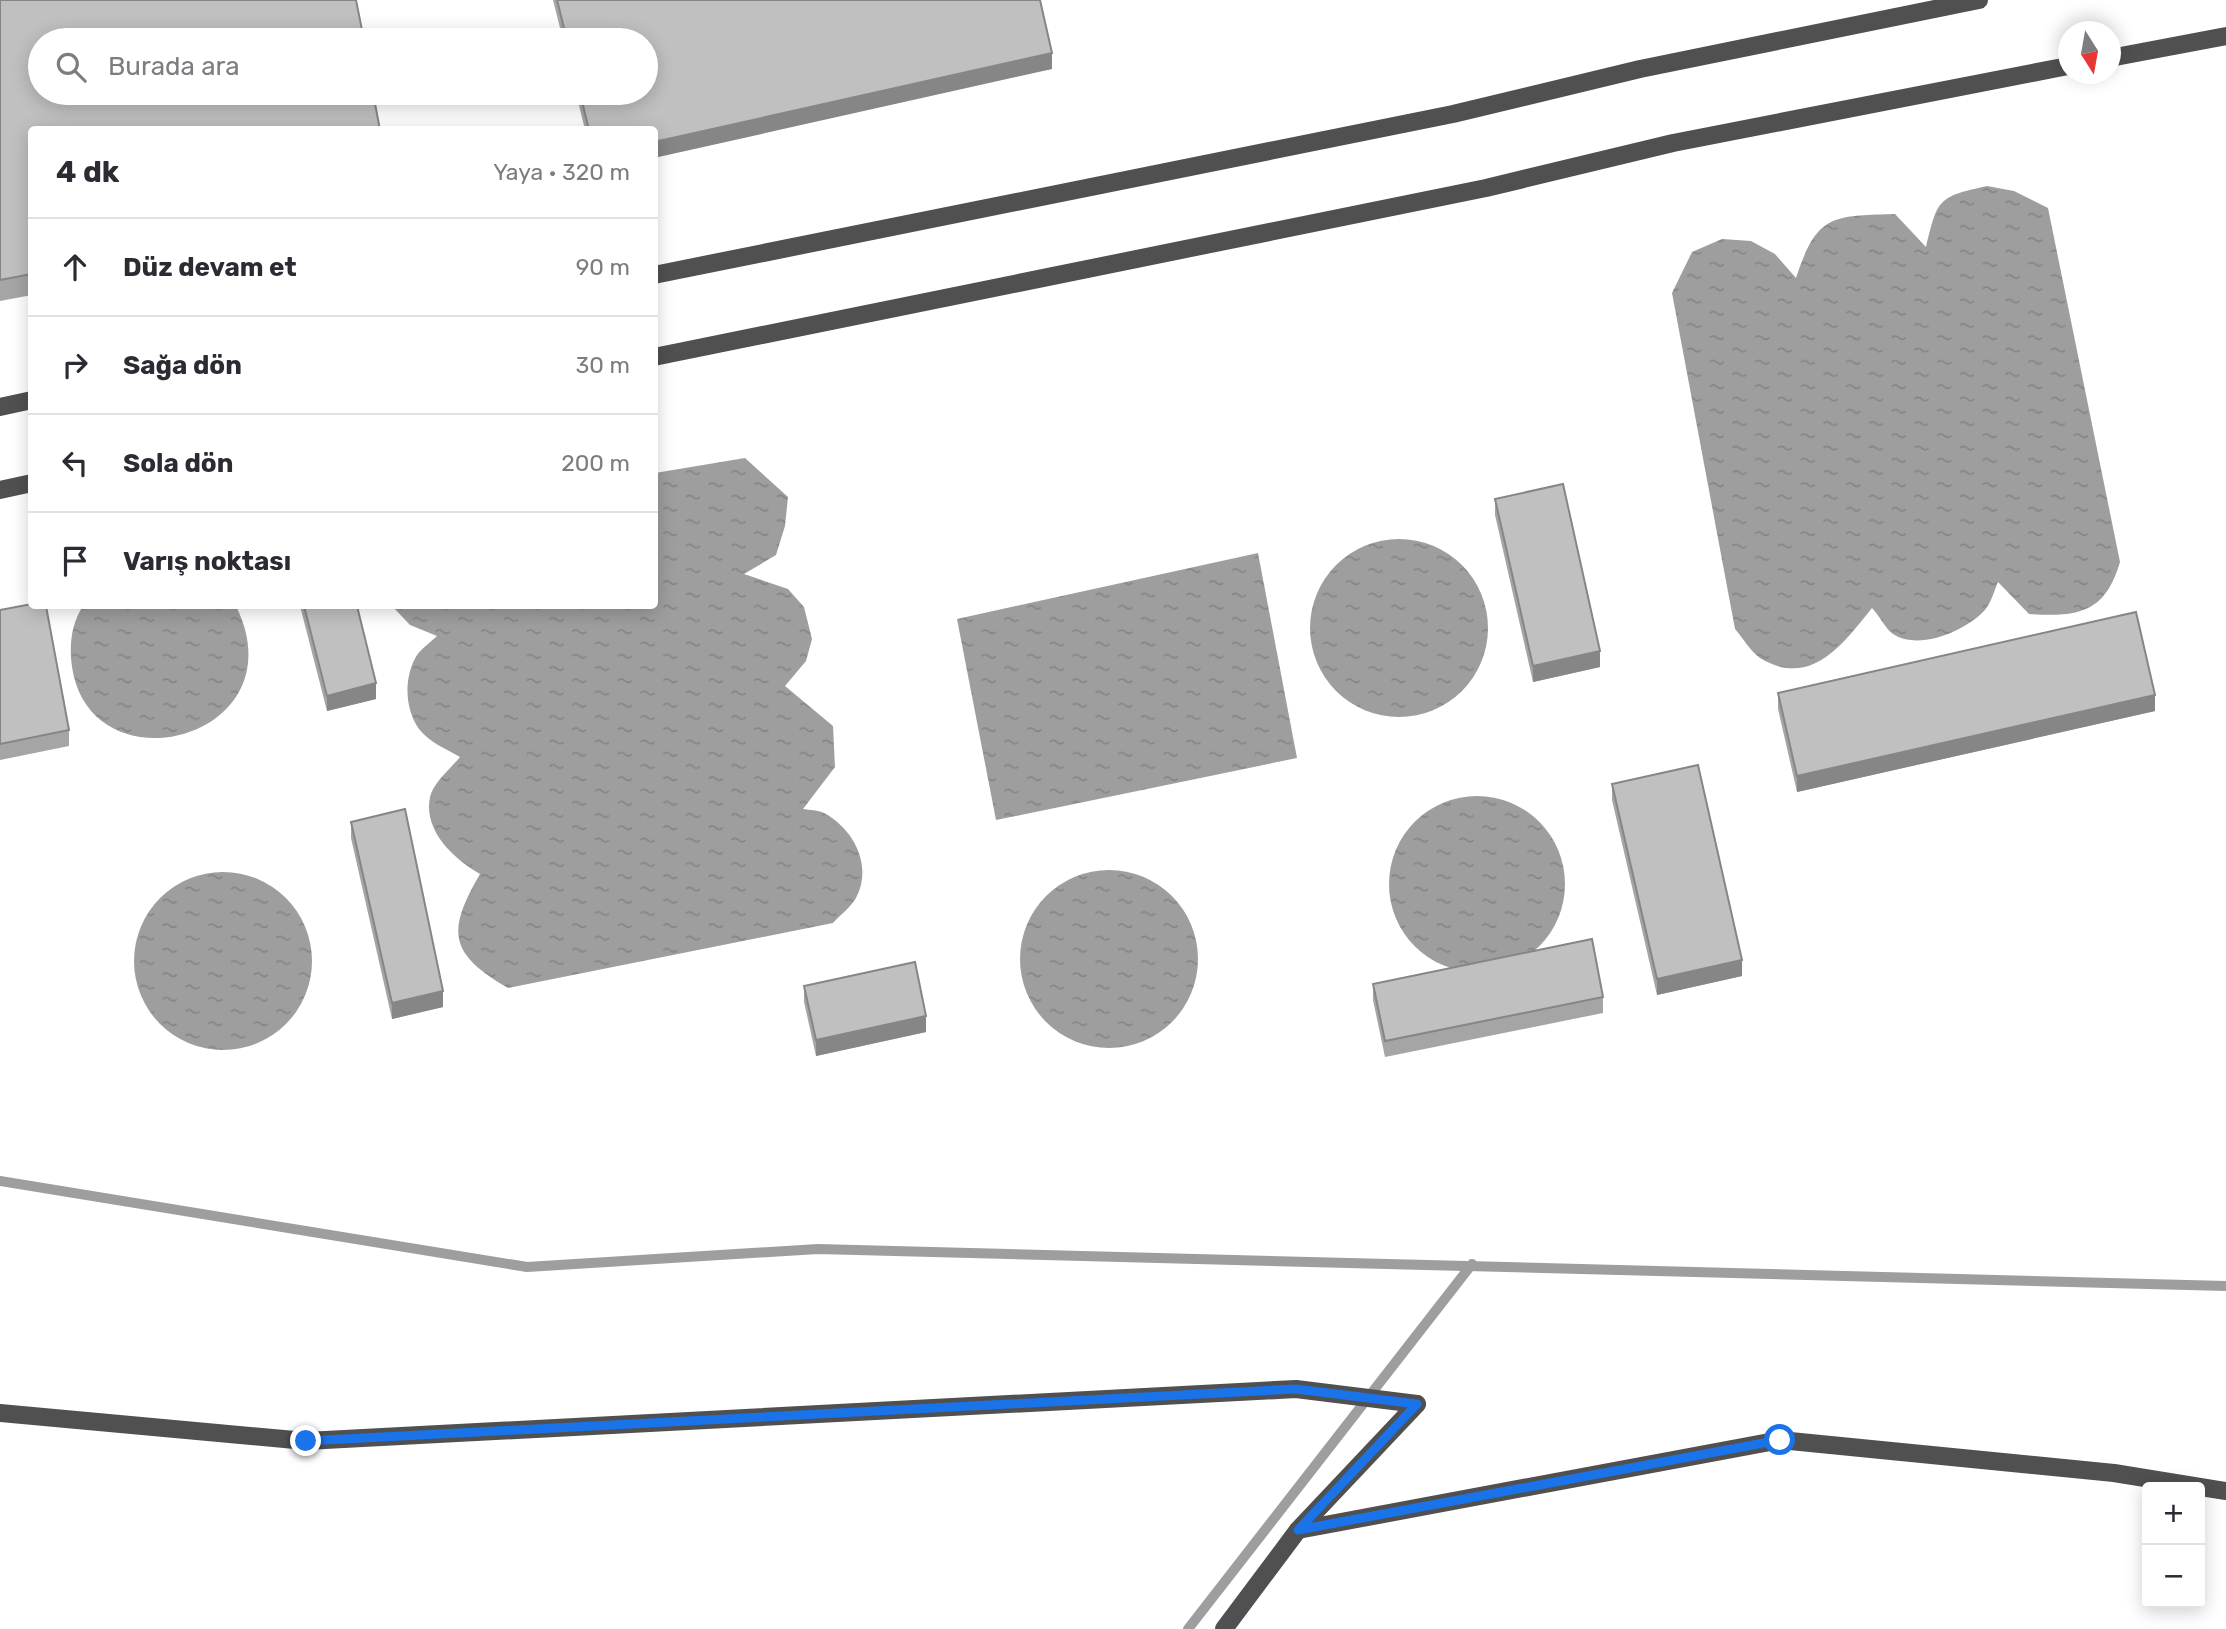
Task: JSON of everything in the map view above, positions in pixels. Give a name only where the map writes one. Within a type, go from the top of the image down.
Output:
[{"type":"street","points":[[658,274],[1454,114],[1640,69],[1979,0]]},
{"type":"street","points":[[2121,56],[2226,36]]},
{"type":"street","points":[[658,356],[1486,188],[1673,143],[2058,68]]},
{"type":"street","points":[[0,407],[28,401]]},
{"type":"street","points":[[0,490],[28,484]]},
{"type":"street","points":[[0,1413],[306,1441],[1296,1389],[1417,1404],[1298,1530],[1224,1629]]},
{"type":"street","points":[[1298,1530],[1780,1440],[2114,1473],[2226,1491]]},
{"type":"water","points":[[1987,186],[2014,191],[2048,208],[2120,562],[2114,579],[2097,602],[2075,613],[2029,614],[1998,582],[1984,611],[1954,632],[1928,639],[1904,639],[1893,634],[1872,608],[1837,648],[1810,665],[1795,668],[1778,666],[1760,658],[1735,629],[1672,293],[1692,252],[1722,239],[1751,241],[1775,254],[1796,278],[1811,241],[1820,230],[1842,218],[1895,214],[1926,247],[1937,210],[1942,203],[1958,193]]},
{"type":"water","points":[[745,458],[788,497],[785,526],[776,555],[744,574],[788,589],[804,607],[812,639],[806,661],[785,686],[833,726],[835,767],[803,809],[824,813],[835,820],[852,838],[861,861],[861,886],[856,898],[833,923],[508,988],[474,963],[464,952],[459,939],[462,911],[480,874],[460,860],[443,843],[431,821],[429,809],[430,797],[438,781],[460,757],[423,734],[414,721],[407,692],[410,672],[417,655],[437,636],[410,625],[395,609],[658,609],[658,472]]},
{"type":"water","points":[[1399,539],[1433,546],[1462,565],[1481,594],[1488,628],[1481,662],[1462,691],[1433,710],[1399,717],[1365,710],[1336,691],[1317,662],[1310,628],[1317,594],[1336,565],[1365,546]]},
{"type":"water","points":[[1258,553],[1297,758],[996,820],[957,619]]},
{"type":"water","points":[[82,609],[237,609],[248,652],[240,689],[218,717],[186,733],[149,738],[115,729],[87,706],[72,667],[72,635]]},
{"type":"water","points":[[1477,796],[1511,803],[1539,822],[1558,850],[1565,884],[1558,918],[1539,946],[1511,965],[1477,972],[1443,965],[1415,946],[1396,918],[1389,884],[1396,850],[1415,822],[1443,803]]},
{"type":"water","points":[[1109,870],[1143,877],[1172,896],[1191,925],[1198,959],[1191,993],[1172,1022],[1143,1041],[1109,1048],[1075,1041],[1046,1022],[1027,993],[1020,959],[1027,925],[1046,896],[1075,877]]},
{"type":"water","points":[[223,872],[257,879],[286,898],[305,927],[312,961],[305,995],[286,1024],[257,1043],[223,1050],[189,1043],[160,1024],[141,995],[134,961],[141,927],[160,898],[189,879]]},
{"type":"building","points":[[0,0],[356,0],[362,28],[28,28],[28,105],[375,105],[379,126],[28,126],[28,275],[0,280]]},
{"type":"building","points":[[557,0],[1040,0],[1052,53],[658,141],[658,126],[588,126],[583,105],[658,105],[658,28],[564,28]]},
{"type":"building","points":[[1563,484],[1600,651],[1533,666],[1495,499]]},
{"type":"building","points":[[28,605],[28,609],[47,609],[69,730],[0,744],[0,610]]},
{"type":"building","points":[[305,609],[358,609],[376,683],[327,696]]},
{"type":"building","points":[[2136,612],[2155,695],[1797,776],[1778,693]]},
{"type":"building","points":[[1698,765],[1742,960],[1657,979],[1612,784]]},
{"type":"building","points":[[405,809],[443,991],[392,1003],[351,822]]},
{"type":"building","points":[[1592,939],[1603,997],[1385,1041],[1373,984]]},
{"type":"building","points":[[915,962],[926,1016],[816,1040],[804,986]]},
{"type":"waterway","points":[[0,1181],[527,1267],[818,1249],[2226,1286]]},
{"type":"waterway","points":[[1188,1629],[1472,1264]]},
{"type":"route","points":[[306,1441],[1296,1389],[1417,1404],[1298,1530],[1780,1440]]}]
